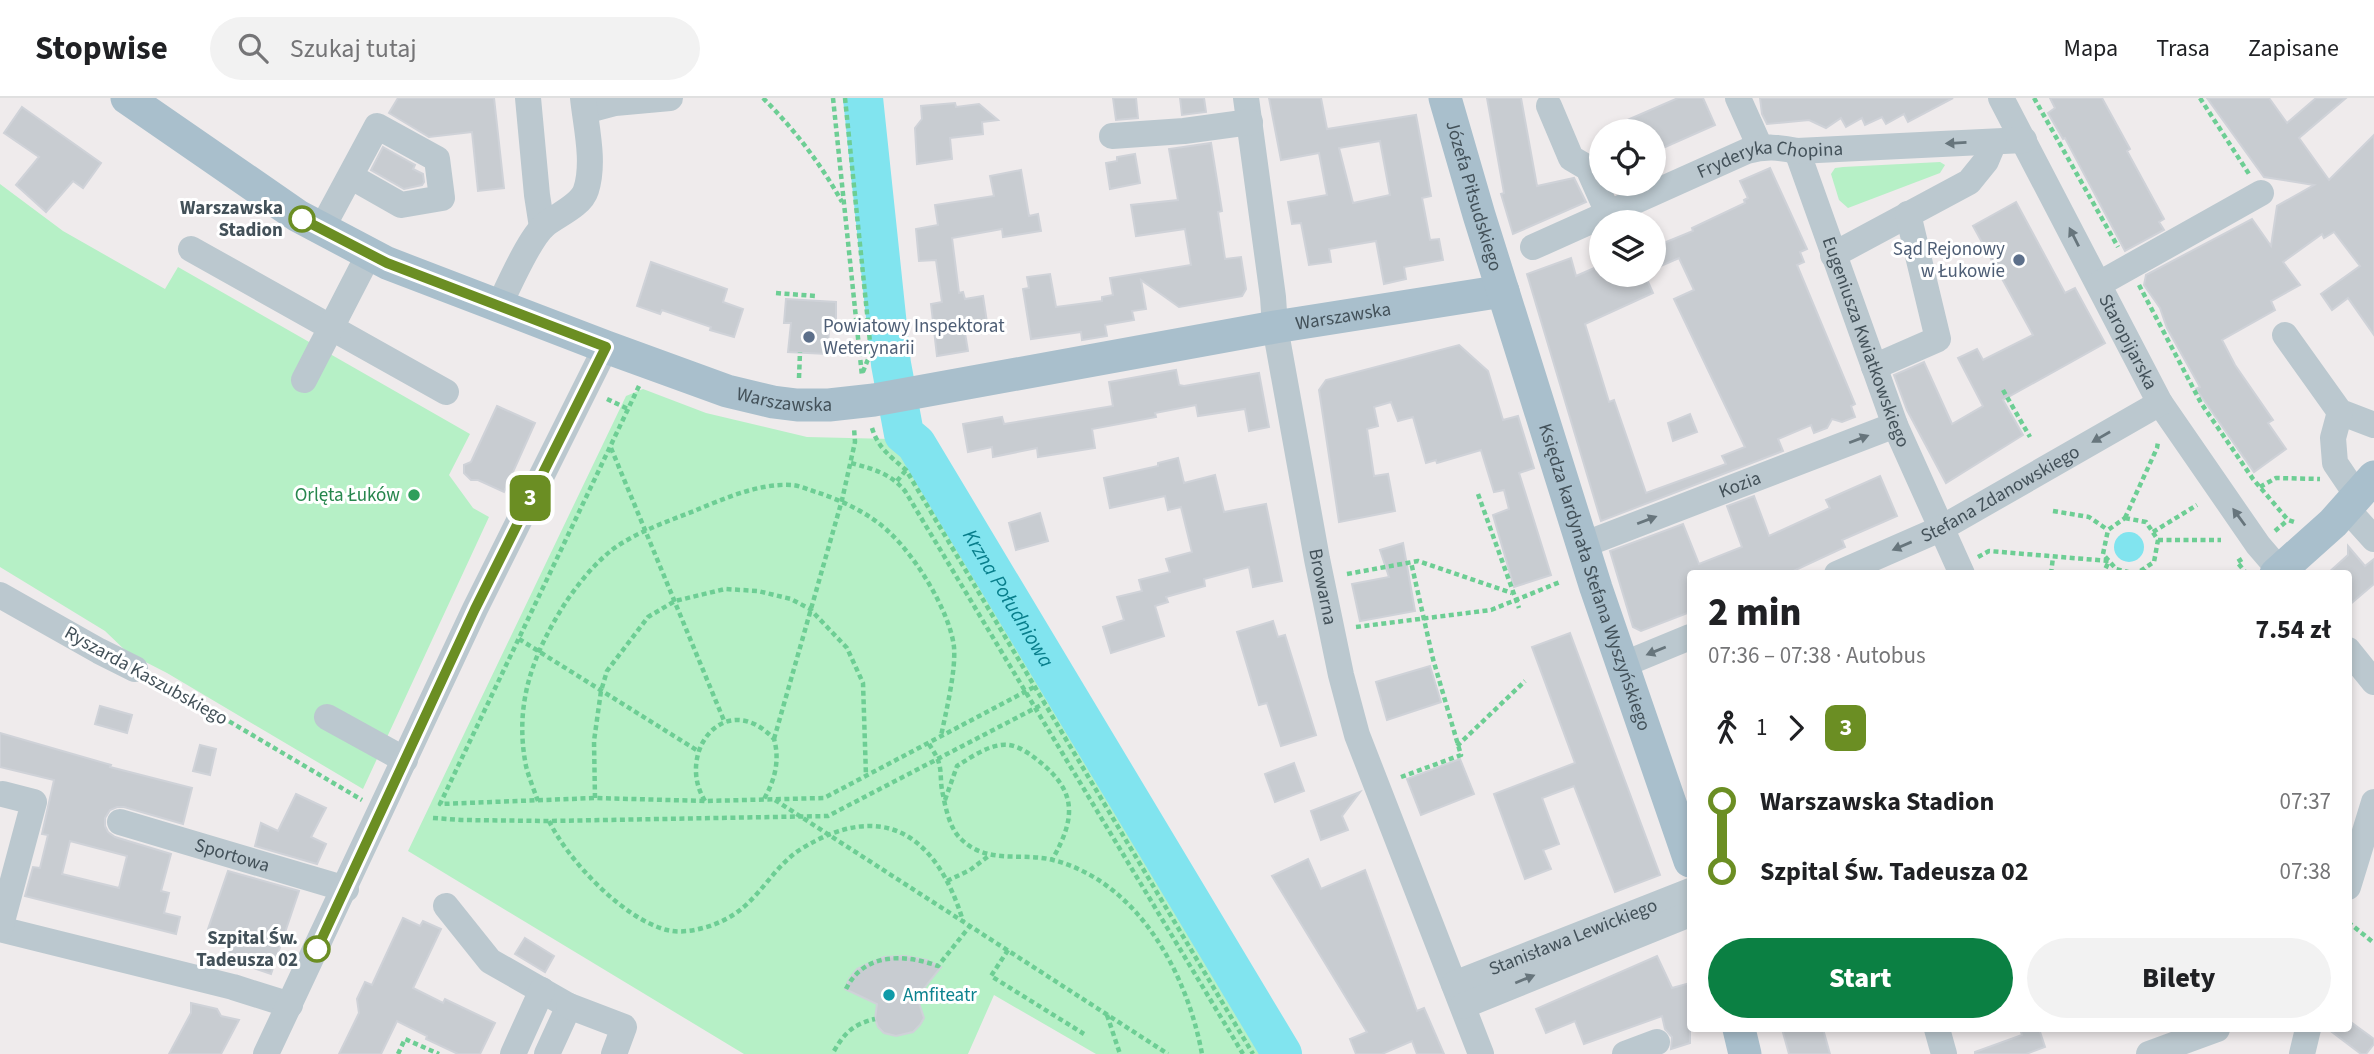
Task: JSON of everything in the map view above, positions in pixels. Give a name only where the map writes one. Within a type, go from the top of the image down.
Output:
[{"type":"main road","name":"Warszawska","points":[[127,98],[321,230],[387,263],[727,391],[773,402],[865,407],[918,392],[1275,327],[1503,291]]},
{"type":"main road","name":"Józefa Piłsudskiego","points":[[1445,98],[1503,291]]},
{"type":"main road","name":"Księdza kardynała Stefana Wyszyńskiego","points":[[1503,291],[1622,665],[1687,852]]},
{"type":"main road","points":[[2282,570],[2359,494]]},
{"type":"main road","points":[[1740,1032],[1745,1054]]},
{"type":"street","points":[[528,98],[542,227]]},
{"type":"street","points":[[499,306],[542,227],[565,212],[585,194],[590,172],[584,104],[670,98]]},
{"type":"street","points":[[1738,98],[1760,147]]},
{"type":"street","name":"Staropijarska","points":[[2001,98],[2160,403],[2277,570]]},
{"type":"street","points":[[1549,106],[1571,158],[1588,168],[1607,210]]},
{"type":"street","points":[[1112,136],[1184,131],[1248,110]]},
{"type":"street","name":"Browarna","points":[[1248,110],[1275,327],[1341,675],[1357,735],[1482,1054]]},
{"type":"street","name":"Fryderyka Chopina","points":[[1615,210],[1760,147],[1797,151],[2024,140]]},
{"type":"street","points":[[1833,255],[1969,182],[1986,161],[1994,142]]},
{"type":"street","name":"Eugeniusza Kwiatkowskiego","points":[[1797,151],[1895,425],[1960,570]]},
{"type":"street","points":[[321,230],[350,176]]},
{"type":"street","points":[[2099,284],[2261,193]]},
{"type":"street","points":[[1874,367],[1938,339],[1908,214]]},
{"type":"street","name":"Fryderyka Chopina","points":[[1533,247],[1589,222]]},
{"type":"street","points":[[191,249],[446,392]]},
{"type":"street","points":[[304,380],[369,254]]},
{"type":"street","points":[[2285,335],[2340,412],[2374,425]]},
{"type":"street","points":[[266,1054],[346,889],[475,609],[606,347]]},
{"type":"street","name":"Stefana Zdanowskiego","points":[[1846,570],[1940,529],[2160,403]]},
{"type":"street","points":[[2340,412],[2333,438],[2335,463],[2359,494],[2374,539]]},
{"type":"street","name":"Kozia","points":[[1583,545],[1895,425]]},
{"type":"street","name":"Ryszarda Kaszubskiego","points":[[0,595],[135,669]]},
{"type":"street","points":[[1622,665],[1687,638]]},
{"type":"street","points":[[2352,655],[2374,682]]},
{"type":"street","points":[[327,717],[405,760]]},
{"type":"street","points":[[3,794],[34,802],[0,929],[233,987],[289,1005]]},
{"type":"street","points":[[2352,874],[2374,802]]},
{"type":"street","name":"Sportowa","points":[[120,822],[346,889]]},
{"type":"street","name":"Stanisława Lewickiego","points":[[1459,995],[1687,892]]},
{"type":"street","points":[[446,906],[490,961],[569,1006],[624,1027],[614,1054]]},
{"type":"street","name":"Stanisława Lewickiego","points":[[1459,995],[1687,915]]},
{"type":"street","points":[[513,1054],[542,990]]},
{"type":"street","points":[[547,1054],[569,1006]]},
{"type":"street","points":[[1938,1032],[1944,1054]]},
{"type":"street","points":[[2149,1054],[2209,1032]]},
{"type":"street","points":[[2302,1054],[2307,1032]]},
{"type":"street","points":[[1625,1054],[1657,1042]]},
{"type":"path","points":[[763,98],[826,173],[845,206]]},
{"type":"path","points":[[833,98],[865,407],[875,438],[884,452],[906,470],[1253,1054]]},
{"type":"path","points":[[764,800],[777,765],[774,739],[842,500],[865,407],[871,352],[845,98]]},
{"type":"path","points":[[2034,98],[2202,403],[2260,487],[2288,520]]},
{"type":"path","points":[[2200,98],[2261,193]]},
{"type":"path","points":[[776,293],[815,296]]},
{"type":"path","points":[[799,382],[800,352]]},
{"type":"path","points":[[640,383],[440,804],[596,798],[706,801],[824,798],[1036,686]]},
{"type":"path","points":[[2003,390],[2029,437]]},
{"type":"path","points":[[607,399],[628,409]]},
{"type":"path","points":[[2120,570],[2103,554],[2108,530],[2125,518],[2157,448],[2158,437]]},
{"type":"path","points":[[611,447],[725,723]]},
{"type":"path","points":[[850,463],[883,471],[897,481],[1243,1054]]},
{"type":"path","points":[[897,481],[906,470]]},
{"type":"path","points":[[2260,487],[2276,478],[2323,480]]},
{"type":"path","points":[[538,802],[526,768],[524,702],[538,650],[571,595],[589,572],[613,549],[646,530],[745,491],[792,485],[842,500],[889,532],[913,559],[942,607],[954,647],[950,695],[941,738]]},
{"type":"path","points":[[1478,494],[1519,608]]},
{"type":"path","points":[[2153,532],[2197,505]]},
{"type":"path","points":[[2053,511],[2089,517],[2108,530]]},
{"type":"path","points":[[2125,518],[2146,522],[2158,540],[2154,562],[2143,570]]},
{"type":"path","points":[[2158,540],[2221,540]]},
{"type":"path","points":[[1989,551],[2109,561]]},
{"type":"path","points":[[2051,570],[2053,556]]},
{"type":"path","points":[[1347,574],[1418,561],[1512,593]]},
{"type":"path","points":[[2105,570],[2109,561]]},
{"type":"path","points":[[1401,777],[1461,755],[1433,659],[1411,562]]},
{"type":"path","points":[[2237,562],[2244,570]]},
{"type":"path","points":[[1356,627],[1491,610],[1560,582]]},
{"type":"path","points":[[596,798],[594,741],[601,691],[607,671],[648,617],[675,601],[725,589],[758,591],[791,599],[810,609],[847,648],[863,684],[866,776]]},
{"type":"path","points":[[519,639],[698,751]]},
{"type":"path","name":"Ryszarda Kaszubskiego","points":[[135,669],[163,681],[363,800]]},
{"type":"path","points":[[1457,746],[1525,681]]},
{"type":"path","points":[[433,818],[549,821],[828,816],[1045,704]]},
{"type":"path","points":[[706,801],[699,787],[698,751],[707,734],[736,719],[750,720],[774,739]]},
{"type":"path","points":[[929,744],[938,759],[951,824],[958,837],[968,846],[990,855],[1052,860],[1071,867],[1112,890],[1135,912],[1154,934],[1181,986],[1202,1054]]},
{"type":"path","points":[[945,801],[957,766],[972,757],[1001,745],[1014,746],[1029,753],[1056,777],[1066,790],[1070,806],[1067,829],[1052,860]]},
{"type":"path","points":[[774,800],[1168,1054]]},
{"type":"path","points":[[549,821],[575,862],[600,887],[646,920],[667,930],[688,931],[732,916],[756,897],[783,863],[800,850],[836,830],[860,826],[901,832],[917,841],[931,856],[954,893],[963,921]]},
{"type":"path","points":[[947,881],[970,870],[990,855]]},
{"type":"path","points":[[2352,925],[2374,943]]},
{"type":"path","points":[[846,989],[860,969],[882,959],[908,957],[938,966],[970,926]]},
{"type":"path","points":[[1007,950],[991,976],[1084,1034]]},
{"type":"path","points":[[1107,1014],[1120,1054]]},
{"type":"path","points":[[834,1051],[843,1035],[856,1025],[876,1019]]},
{"type":"path","points":[[398,1054],[405,1039],[439,1054]]},
{"type":"green space","points":[[1940,162],[1945,165],[1940,173],[1848,208],[1839,200],[1831,174],[1835,168],[1843,167]]},
{"type":"green space","points":[[0,184],[63,231],[165,289],[178,267],[470,434],[449,475],[473,508],[489,517],[363,789],[167,673],[128,653],[105,631],[0,567]]},
{"type":"green space","points":[[643,389],[706,413],[807,437],[891,439],[1268,1054],[1096,1054],[994,995],[968,1054],[744,1054],[408,851],[626,396]]},
{"type":"water","points":[[2129,532],[2135,533],[2143,541],[2143,553],[2135,561],[2129,562],[2123,561],[2115,553],[2114,547],[2115,541],[2123,533]]},
{"type":"building","points":[[398,98],[494,98],[504,188],[478,191],[472,132],[429,137],[389,113]]},
{"type":"building","points":[[1113,98],[1136,98],[1138,118],[1116,120]]},
{"type":"building","points":[[1180,98],[1204,98],[1206,112],[1182,115]]},
{"type":"building","points":[[1269,98],[1321,98],[1327,129],[1416,115],[1431,196],[1422,198],[1430,240],[1439,239],[1443,260],[1404,267],[1406,279],[1384,284],[1376,241],[1329,249],[1331,262],[1309,265],[1301,223],[1292,224],[1288,202],[1327,195],[1319,153],[1281,160]],"holes":[[[1380,141],[1390,195],[1353,203],[1339,148]]]},
{"type":"building","points":[[1487,98],[1521,98],[1537,186],[1574,178],[1586,202],[1513,234],[1501,194],[1504,193]]},
{"type":"building","points":[[1678,98],[1703,98],[1715,125],[1666,147],[1666,119],[1630,119]]},
{"type":"building","points":[[1760,98],[1953,98],[1908,122],[1904,114],[1886,124],[1882,117],[1865,125],[1862,118],[1846,127],[1841,118],[1826,128],[1809,120],[1767,124],[1762,114]]},
{"type":"building","points":[[2050,98],[2102,98],[2164,219],[2159,222],[2164,230],[2125,251],[2065,138],[2063,139],[2048,113],[2055,108]]},
{"type":"building","points":[[2207,98],[2269,98],[2287,123],[2316,98],[2346,98],[2299,138],[2329,180],[2374,135],[2374,335],[2348,298],[2332,310],[2321,294],[2360,266],[2334,232],[2324,238],[2322,234],[2283,262],[2300,285],[2271,301],[2275,310],[2222,340],[2235,365],[2273,420],[2268,423],[2286,449],[2254,472],[2196,389],[2200,387],[2167,328],[2160,308],[2144,285],[2146,275],[2252,219],[2271,246],[2277,206],[2314,185],[2264,177]]},
{"type":"building","points":[[955,103],[956,107],[979,104],[998,120],[982,122],[983,134],[950,138],[952,159],[917,164],[915,128],[922,119],[921,106]]},
{"type":"building","points":[[22,107],[101,163],[83,188],[73,181],[46,212],[16,185],[39,157],[4,133]]},
{"type":"building","points":[[1211,143],[1222,211],[1218,212],[1225,259],[1241,257],[1246,289],[1242,296],[1179,307],[1141,280],[1146,309],[1132,311],[1134,320],[1105,325],[1107,336],[1082,340],[1081,332],[1031,339],[1023,289],[1029,288],[1027,277],[1050,274],[1056,307],[1102,301],[1102,297],[1113,295],[1110,278],[1191,265],[1185,229],[1136,236],[1131,205],[1178,200],[1169,149]]},
{"type":"building","points":[[383,147],[415,165],[413,169],[423,174],[422,185],[404,189],[371,170]]},
{"type":"building","points":[[1135,154],[1140,183],[1110,189],[1106,163],[1117,161],[1117,157]]},
{"type":"building","points":[[1770,168],[1807,249],[1800,252],[1804,262],[1797,265],[1855,404],[1851,406],[1855,417],[1842,422],[1832,419],[1827,428],[1814,433],[1811,425],[1778,439],[1783,451],[1601,521],[1527,274],[1571,258],[1576,276],[1589,270],[1589,287],[1650,287],[1653,293],[1585,324],[1609,402],[1614,400],[1646,493],[1726,464],[1722,456],[1745,447],[1674,299],[1694,290],[1679,258],[1666,264],[1666,242],[1745,203],[1744,200],[1748,198],[1740,181]]},
{"type":"building","points":[[1021,170],[1029,216],[1038,214],[1041,231],[1003,237],[1002,229],[952,238],[959,293],[963,292],[965,299],[983,296],[988,329],[965,333],[968,351],[937,356],[931,304],[942,302],[936,260],[919,261],[916,229],[938,225],[935,205],[994,196],[990,176]]},
{"type":"building","points":[[2016,202],[2065,293],[2075,288],[2105,343],[2003,400],[2023,435],[1946,483],[1907,410],[1894,375],[1924,362],[1952,424],[1983,406],[1958,358],[1977,349],[1983,360],[2033,335],[1973,226]]},
{"type":"building","points":[[651,262],[727,289],[723,302],[743,309],[734,337],[662,310],[660,314],[637,306]]},
{"type":"building","name":"Powiatowy Inspektorat Weterynarii","points":[[786,299],[836,302],[836,320],[830,320],[827,354],[788,352],[791,323],[784,323]]},
{"type":"building","points":[[1459,345],[1488,371],[1503,420],[1518,416],[1534,468],[1519,473],[1551,575],[1514,587],[1493,515],[1509,509],[1504,490],[1494,492],[1481,450],[1437,463],[1436,460],[1426,463],[1413,417],[1398,421],[1391,402],[1374,407],[1378,426],[1367,429],[1374,476],[1388,474],[1395,511],[1339,522],[1319,390],[1326,380]]},
{"type":"building","points":[[1176,370],[1179,385],[1184,386],[1259,373],[1269,427],[1249,431],[1245,409],[1198,416],[1196,405],[1155,413],[1156,417],[1092,429],[1095,448],[1038,457],[1037,448],[993,457],[992,447],[968,452],[963,424],[1002,417],[1004,424],[1113,406],[1109,382]]},
{"type":"building","points":[[497,406],[535,423],[504,492],[478,480],[471,480],[464,473],[464,465],[471,462]]},
{"type":"building","points":[[1690,414],[1697,432],[1673,441],[1668,423]]},
{"type":"building","points":[[1178,458],[1184,483],[1215,475],[1224,512],[1266,504],[1282,581],[1253,587],[1249,567],[1204,579],[1205,586],[1166,597],[1168,602],[1155,606],[1164,636],[1111,653],[1103,627],[1124,620],[1117,597],[1142,591],[1139,580],[1170,572],[1166,559],[1192,552],[1181,507],[1168,510],[1165,496],[1110,508],[1104,478],[1158,466],[1158,463]]},
{"type":"building","points":[[1880,476],[1897,516],[1842,540],[1845,547],[1796,570],[1687,570],[1687,613],[1641,631],[1633,627],[1610,551],[1683,524],[1699,564],[1742,547],[1727,506],[1754,496],[1769,536],[1830,508],[1826,500]]},
{"type":"building","points":[[1040,513],[1048,541],[1016,550],[1009,523]]},
{"type":"building","points":[[1403,543],[1415,611],[1360,621],[1352,584],[1389,577],[1380,550]]},
{"type":"building","points":[[2348,546],[2365,566],[2374,559],[2374,584],[2352,603],[2352,570],[2331,570],[2348,555]]},
{"type":"building","points":[[1273,621],[1278,637],[1285,635],[1316,735],[1281,746],[1267,703],[1259,705],[1237,632]]},
{"type":"building","points":[[1570,633],[1660,875],[1615,892],[1574,786],[1542,798],[1559,844],[1543,850],[1551,869],[1525,879],[1494,794],[1575,763],[1532,647]]},
{"type":"building","points":[[1430,666],[1441,702],[1387,720],[1376,682]]},
{"type":"building","points":[[100,706],[132,715],[127,733],[95,724]]},
{"type":"building","points":[[0,733],[111,765],[110,767],[192,788],[183,824],[124,807],[110,810],[105,818],[108,832],[115,837],[171,854],[161,891],[169,893],[164,913],[180,917],[176,934],[25,896],[33,867],[40,868],[48,835],[42,834],[54,780],[0,767]],"holes":[[[70,841],[127,856],[119,888],[62,874]]]},
{"type":"building","points":[[200,745],[216,749],[210,775],[193,771]]},
{"type":"building","points":[[1460,759],[1474,794],[1421,815],[1407,779]]},
{"type":"building","points":[[1294,763],[1304,791],[1275,802],[1265,774]]},
{"type":"building","points":[[1360,792],[1342,816],[1348,830],[1321,840],[1311,811]]},
{"type":"building","points":[[296,794],[326,808],[311,837],[326,844],[317,864],[255,846],[261,823],[278,831]]},
{"type":"building","points":[[1308,859],[1321,889],[1365,870],[1417,1011],[1424,1008],[1444,1054],[1417,1054],[1412,1041],[1382,1054],[1356,1054],[1350,1039],[1367,1032],[1272,876]]},
{"type":"building","points":[[228,871],[299,891],[271,974],[225,958],[232,937],[208,929]]},
{"type":"building","points":[[403,918],[420,926],[423,921],[441,929],[413,988],[443,1003],[445,999],[495,1023],[480,1054],[458,1054],[397,1021],[381,1054],[339,1054],[359,1013],[357,999],[365,982],[372,985]]},
{"type":"building","points":[[525,938],[554,956],[545,972],[515,954]]},
{"type":"building","name":"Amfiteatr","points":[[905,956],[927,960],[941,967],[917,997],[924,1018],[920,1025],[913,1032],[896,1036],[884,1033],[878,1027],[875,1019],[877,1004],[845,989],[857,969],[884,957]]},
{"type":"building","points":[[1657,956],[1672,988],[1687,984],[1687,1032],[1690,1032],[1690,1043],[1671,1049],[1672,1037],[1665,1029],[1662,1016],[1584,1044],[1575,1021],[1546,1033],[1536,1009]]},
{"type":"building","points":[[191,1003],[217,1009],[221,1016],[239,1020],[221,1054],[169,1054],[191,1013]]},
{"type":"building","points":[[2352,1023],[2374,1039],[2374,1044],[2366,1054],[2361,1054],[2332,1032],[2352,1032]]},
{"type":"building","points":[[1783,1032],[1824,1032],[1830,1054],[1789,1054]]},
{"type":"building","points":[[2021,1032],[2040,1032],[2045,1047],[2026,1054],[1975,1054],[1975,1052],[2022,1035]]},
{"type":"waterway","name":"Krzna Południowa","points":[[863,98],[891,364],[904,434],[916,444],[1282,1054]]},
{"type":"bus line","name":"3","points":[[302,219],[387,263],[606,347],[475,609],[317,949]]},
{"type":"place","name":"Warszawska Stadion","points":[[302,219]]},
{"type":"place","name":"Sąd Rejonowy w Łukowie","points":[[2019,260]]},
{"type":"place","name":"Powiatowy Inspektorat Weterynarii","points":[[809,337]]},
{"type":"place","name":"Orlęta Łuków","points":[[414,495]]},
{"type":"place","name":"Szpital Św. Tadeusza 02","points":[[317,949]]},
{"type":"place","name":"Amfiteatr","points":[[889,995]]}]
